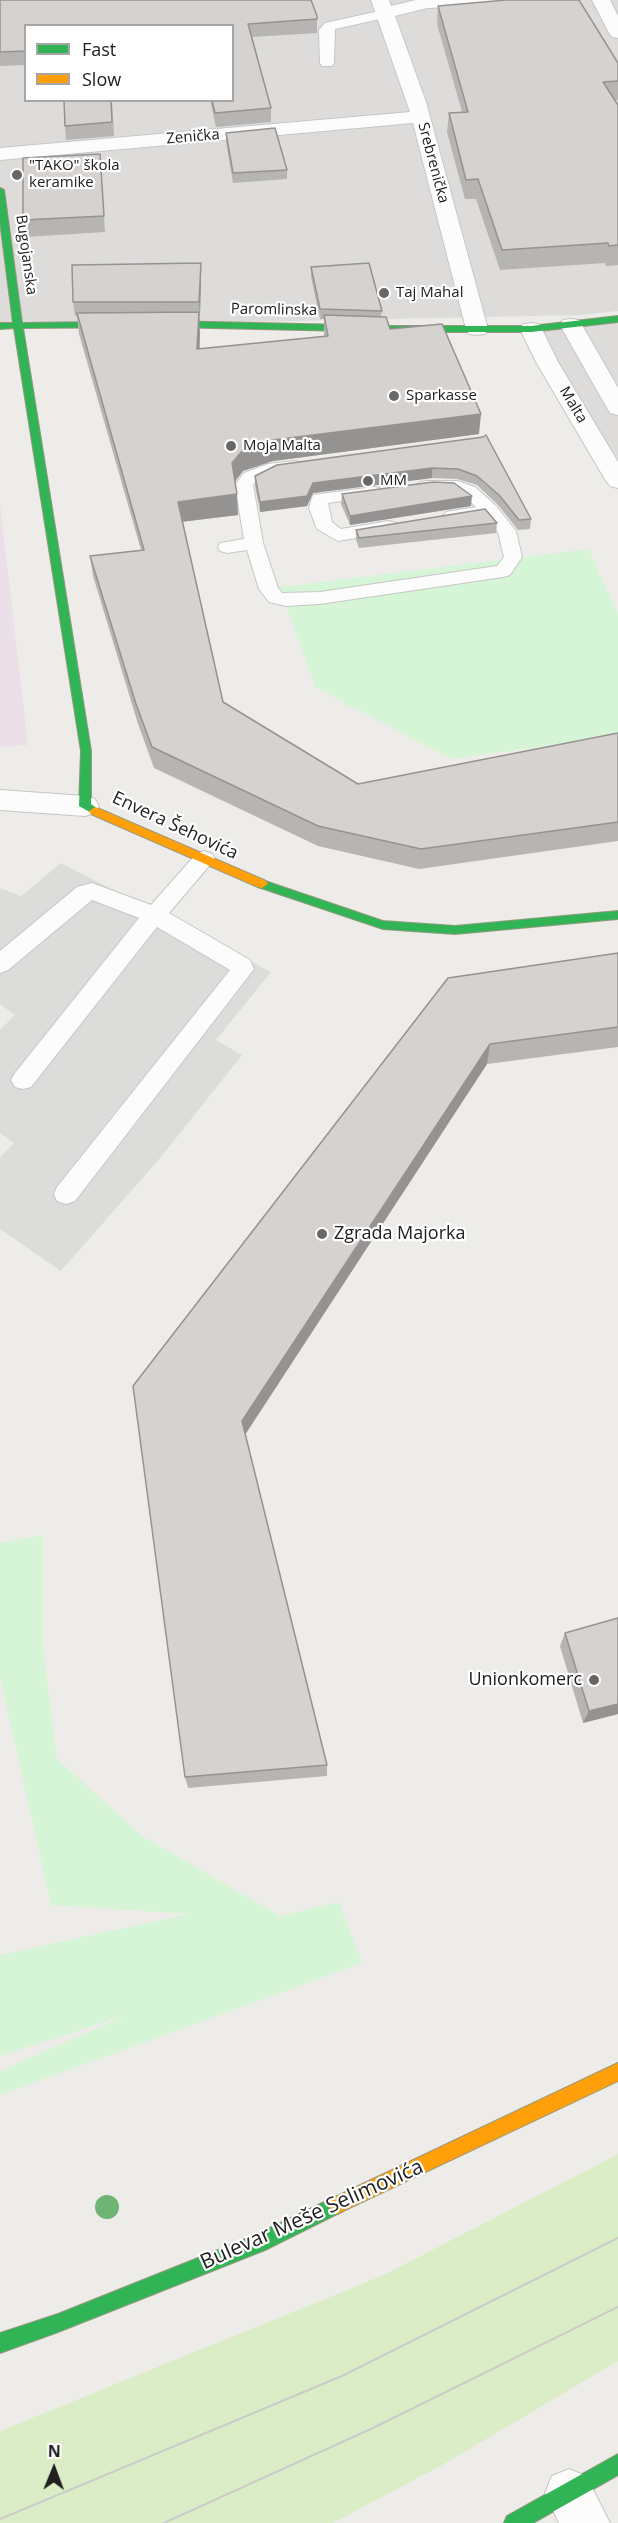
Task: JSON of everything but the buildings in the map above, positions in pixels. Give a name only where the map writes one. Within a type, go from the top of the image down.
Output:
[{"type":"street","points":[[382,7],[499,0]]},
{"type":"street","points":[[601,0],[618,33]]},
{"type":"street","name":"Srebrenička","points":[[382,7],[421,117],[477,329]]},
{"type":"street","name":"Zenička","points":[[0,154],[421,117]]},
{"type":"street","name":"Bugojanska","points":[[0,190],[18,326]]},
{"type":"street","name":"Paromlinska","points":[[0,326],[166,324],[477,329],[531,328],[618,319]]},
{"type":"street","points":[[571,325],[618,408]]},
{"type":"street","name":"Envera Šehovića","points":[[18,326],[86,751],[85,806],[253,881],[383,925],[455,930],[618,915]]},
{"type":"street","name":"Malta","points":[[531,328],[547,362],[618,481]]},
{"type":"street","points":[[0,800],[85,806]]},
{"type":"street","name":"Bulevar Meše Selimovića","points":[[0,2343],[58,2323],[258,2243],[618,2072]]},
{"type":"street","points":[[514,2523],[577,2508],[618,2464]]},
{"type":"lane","points":[[327,63],[326,30],[330,26],[382,7]]},
{"type":"lane","points":[[310,464],[274,468],[250,477],[244,485],[254,543],[269,589],[276,598],[296,600],[320,598],[503,571],[513,557],[507,531],[490,510],[469,491],[457,486],[410,488]]},
{"type":"lane","points":[[388,490],[319,499],[318,508],[324,525],[338,535],[408,523]]},
{"type":"lane","points":[[432,520],[490,510]]},
{"type":"lane","points":[[227,547],[254,543]]},
{"type":"lane","points":[[23,1080],[129,944],[204,859]]},
{"type":"lane","points":[[0,964],[85,893],[92,891],[155,915],[242,966],[243,969],[66,1194]]},
{"type":"shaded area","points":[[0,0],[618,0],[618,311],[580,315],[0,327]]},
{"type":"shaded area","points":[[618,322],[618,459],[547,362],[532,332]]},
{"type":"shaded area","points":[[0,503],[28,745],[0,747]]},
{"type":"shaded area","points":[[61,863],[271,972],[216,1040],[242,1055],[161,1157],[61,1271],[0,1229],[0,1157],[14,1143],[0,1133],[0,1030],[15,1015],[0,1004],[0,888],[21,896]]},
{"type":"green space","points":[[588,549],[618,614],[618,736],[451,759],[351,706],[345,707],[344,702],[315,687],[280,587]]},
{"type":"green space","points":[[43,1535],[43,1648],[57,1759],[142,1836],[280,1916],[339,1902],[362,1963],[0,2095],[0,2071],[129,2014],[0,2056],[0,1955],[189,1914],[51,1905],[0,1677],[0,1543]]},
{"type":"green space","points":[[618,2154],[618,2361],[444,2464],[333,2523],[0,2523],[0,2431],[384,2275]]},
{"type":"tram line","points":[[0,2519],[342,2376],[618,2238]]},
{"type":"tram line","points":[[164,2523],[373,2428],[618,2307]]},
{"type":"traffic: fast","points":[[0,190],[18,326],[86,751],[85,806],[95,811]]},
{"type":"traffic: fast","points":[[0,326],[166,324],[393,329],[531,329],[618,319]]},
{"type":"traffic: fast","points":[[262,884],[383,925],[455,930],[618,915]]},
{"type":"traffic: fast","points":[[0,2343],[58,2323],[258,2243],[337,2205]]},
{"type":"traffic: fast","points":[[514,2523],[618,2464]]},
{"type":"traffic: slow","points":[[95,811],[262,884]]},
{"type":"traffic: slow","points":[[337,2205],[618,2072]]},
{"type":"place","name":"\"TAKO\" škola keramike","points":[[17,175]]},
{"type":"place","name":"Taj Mahal","points":[[384,293]]},
{"type":"place","name":"Sparkasse","points":[[394,396]]},
{"type":"place","name":"Moja Malta","points":[[231,446]]},
{"type":"place","name":"MM","points":[[368,481]]},
{"type":"place","name":"Zgrada Majorka","points":[[322,1234]]},
{"type":"place","name":"Unionkomerc","points":[[594,1680]]}]
